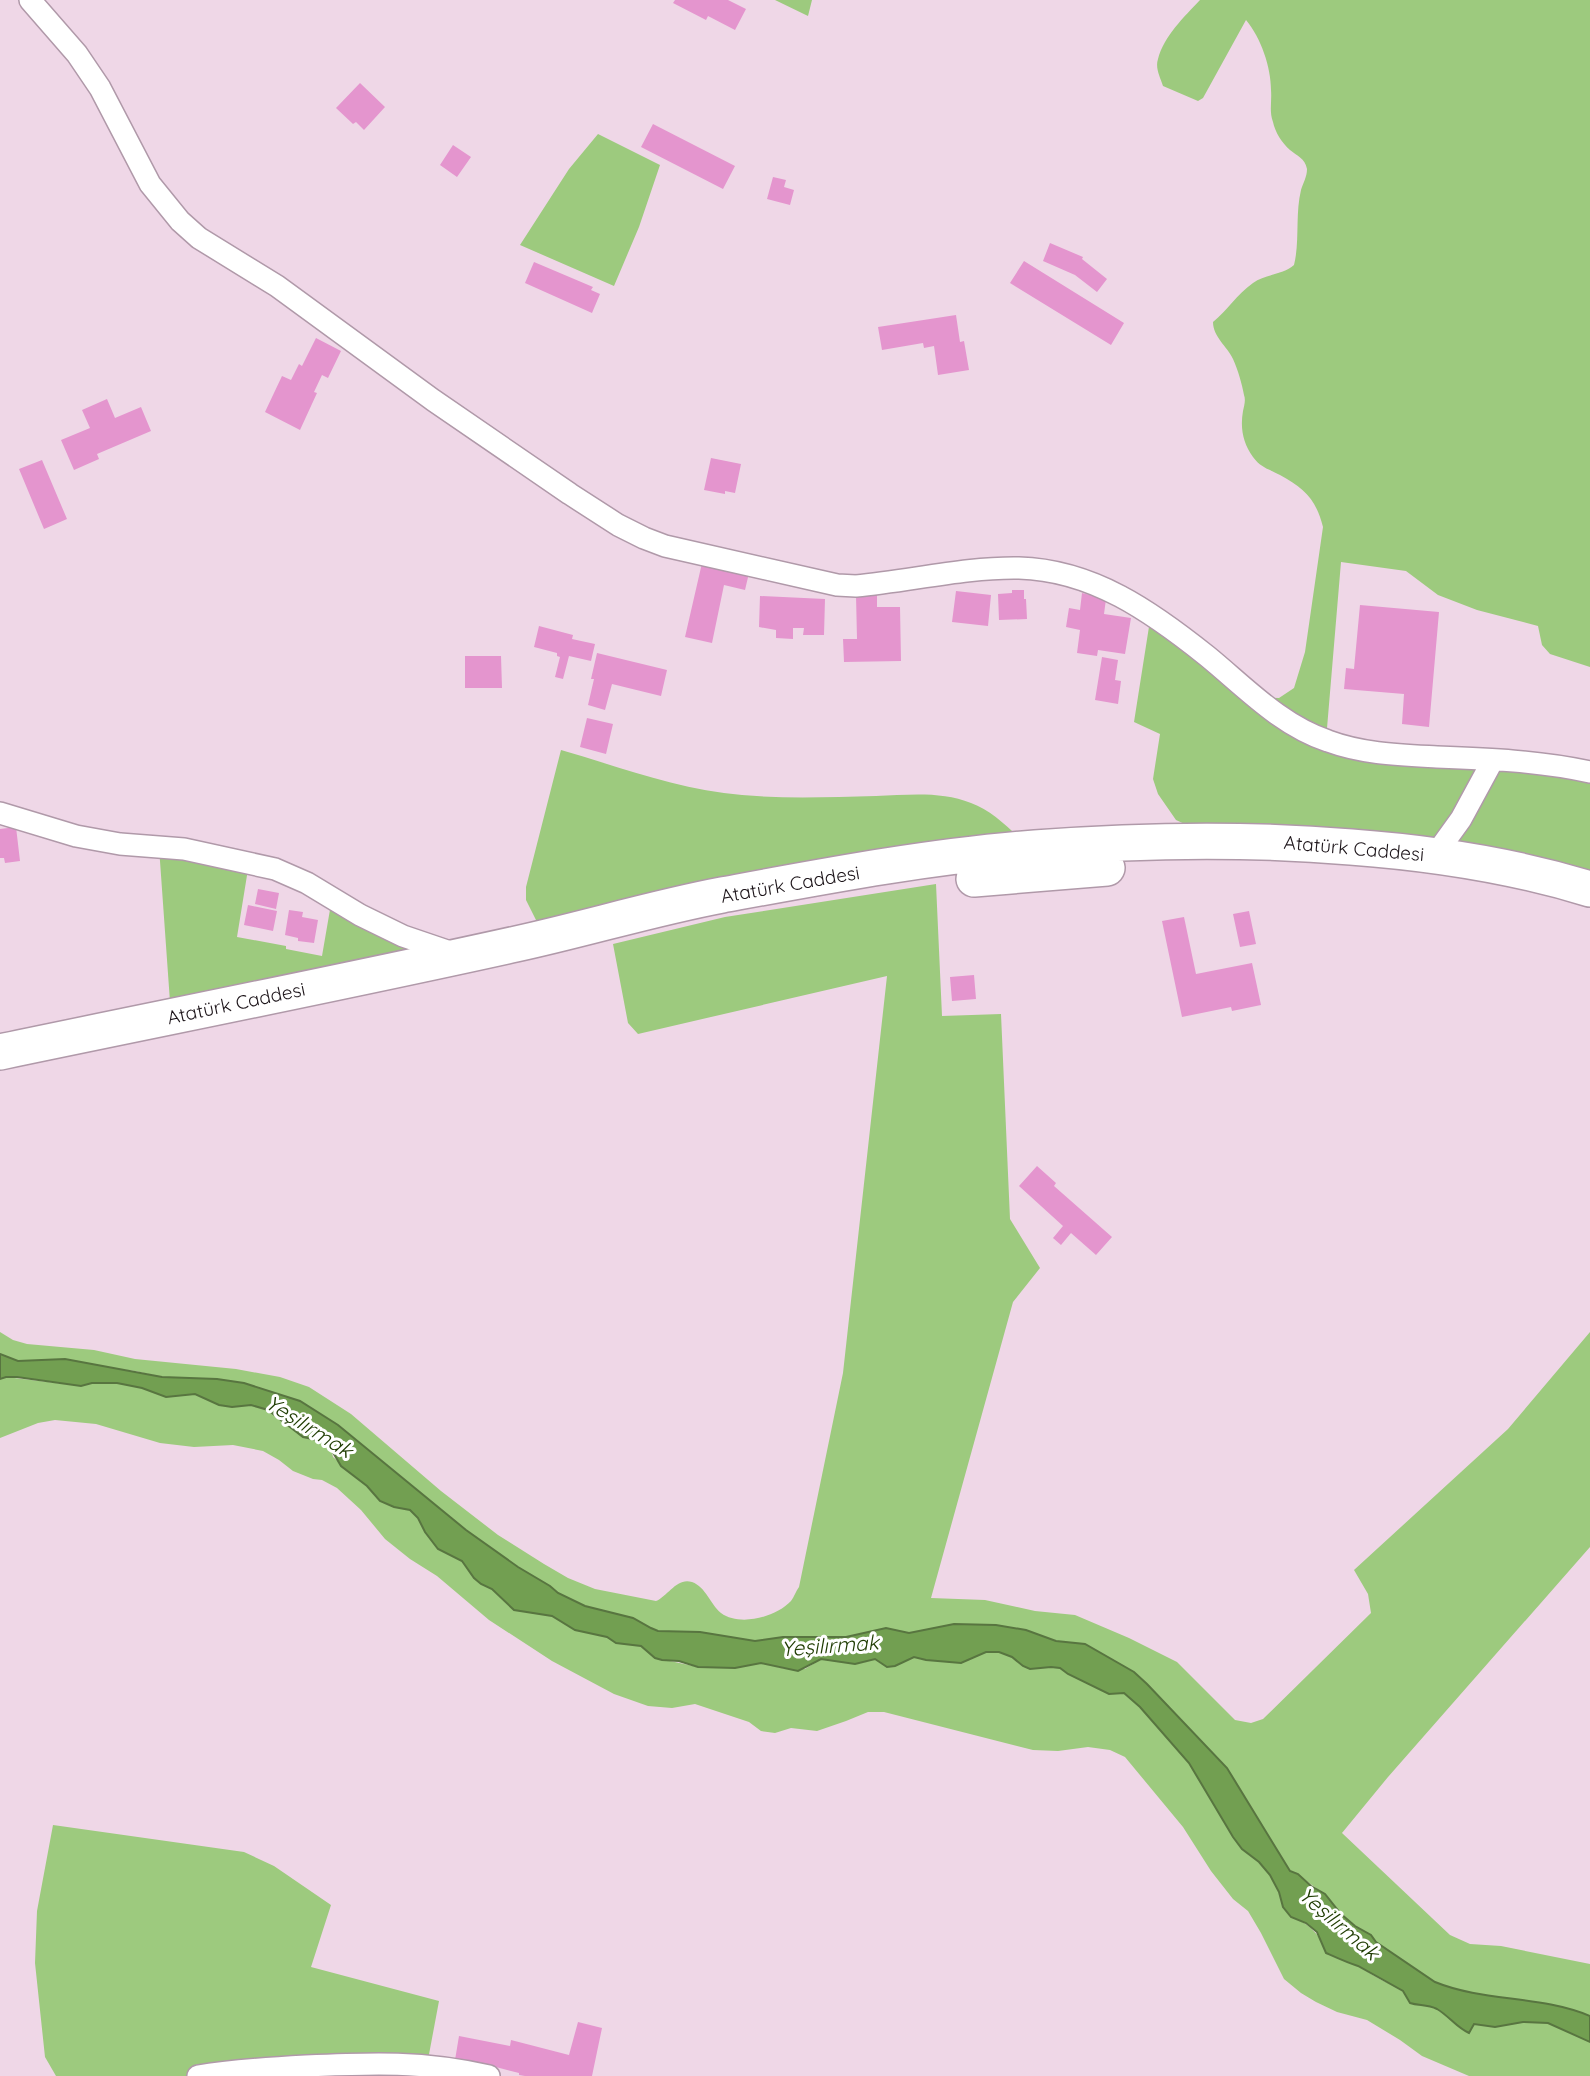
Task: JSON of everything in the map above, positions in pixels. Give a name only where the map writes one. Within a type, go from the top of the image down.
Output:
[{"type":"highway","name":"Atatürk Caddesi","points":[[0,1052],[461,956],[718,896],[894,866],[1031,848],[1219,840],[1292,842],[1435,855],[1497,865],[1590,889]]},
{"type":"highway","name":"Atatürk Caddesi","points":[[0,1073],[527,964],[725,917],[872,892],[1034,873],[1217,864],[1353,870],[1492,888],[1590,912]]},
{"type":"street","points":[[30,0],[77,54],[100,88],[150,184],[180,221],[199,238],[277,286],[433,400],[570,494],[644,538],[837,586],[1019,568],[1055,572],[1096,584],[1163,621],[1253,697],[1292,724],[1325,741],[1357,750],[1387,754],[1493,760],[1590,772]]},
{"type":"street","points":[[1435,855],[1461,820],[1493,760]]},
{"type":"street","points":[[0,813],[76,836],[120,844],[184,849],[275,869],[307,883],[360,915],[403,936],[461,956]]},
{"type":"street","points":[[198,2076],[256,2068],[401,2063],[453,2068],[488,2076]]},
{"type":"shaded area","points":[[775,0],[812,0],[808,16]]},
{"type":"shaded area","points":[[1200,0],[1590,0],[1590,667],[1550,654],[1542,645],[1538,626],[1477,610],[1438,595],[1406,571],[1341,562],[1326,740],[1590,772],[1590,889],[1219,840],[1176,820],[1158,794],[1153,779],[1160,734],[1134,722],[1151,614],[1253,697],[1279,698],[1294,688],[1305,652],[1323,527],[1317,509],[1308,495],[1262,466],[1250,452],[1242,429],[1245,399],[1241,382],[1233,359],[1218,337],[1213,322],[1253,283],[1294,265],[1299,199],[1307,169],[1303,160],[1287,147],[1275,130],[1271,114],[1271,81],[1267,62],[1261,44],[1246,20],[1203,98],[1198,101],[1163,86],[1157,66],[1161,51],[1175,27]]},
{"type":"shaded area","points":[[598,134],[660,165],[639,227],[614,286],[520,245],[569,169]]},
{"type":"shaded area","points":[[561,750],[650,777],[719,792],[792,797],[936,795],[960,799],[988,811],[1031,848],[538,924],[526,900],[526,887]]},
{"type":"shaded area","points":[[159,847],[249,863],[237,937],[322,956],[332,898],[461,956],[171,1016]]},
{"type":"shaded area","points":[[936,884],[942,1016],[1001,1014],[1010,1219],[1040,1268],[1013,1302],[931,1598],[985,1600],[1035,1611],[1075,1615],[1177,1662],[1235,1720],[1251,1723],[1263,1719],[1371,1613],[1368,1594],[1354,1570],[1508,1429],[1590,1332],[1590,1547],[1342,1833],[1450,1935],[1470,1944],[1501,1946],[1590,1964],[1590,2016],[1571,2009],[1473,1993],[1435,1982],[1376,1942],[1350,1922],[1324,1894],[1290,1871],[1227,1768],[1147,1684],[1117,1663],[1026,1630],[996,1625],[954,1624],[909,1633],[886,1628],[846,1637],[783,1637],[755,1641],[700,1632],[658,1631],[633,1618],[585,1606],[518,1568],[466,1530],[338,1425],[300,1401],[244,1383],[162,1377],[95,1366],[18,1361],[0,1354],[0,1332],[27,1344],[94,1350],[135,1359],[236,1369],[280,1377],[309,1387],[351,1414],[441,1491],[498,1535],[568,1578],[595,1589],[656,1601],[677,1584],[687,1581],[697,1584],[721,1613],[729,1617],[748,1620],[776,1612],[791,1601],[799,1587],[843,1373],[887,976],[638,1034],[628,1023],[613,944],[725,917]]},
{"type":"shaded area","points":[[6,1377],[81,1386],[117,1383],[166,1397],[195,1394],[232,1407],[251,1405],[269,1410],[303,1437],[326,1442],[333,1457],[380,1501],[410,1510],[438,1548],[462,1561],[474,1578],[492,1589],[514,1610],[552,1616],[575,1630],[607,1637],[616,1643],[641,1646],[656,1658],[698,1667],[734,1668],[761,1663],[786,1669],[805,1669],[821,1659],[861,1663],[875,1659],[895,1666],[914,1657],[961,1663],[986,1652],[999,1652],[1012,1657],[1023,1666],[1060,1668],[1109,1693],[1124,1693],[1140,1707],[1189,1763],[1233,1837],[1270,1875],[1291,1917],[1305,1923],[1333,1956],[1398,1988],[1415,2005],[1437,2009],[1469,2033],[1474,2024],[1495,2027],[1523,2022],[1548,2023],[1590,2042],[1590,2076],[1469,2076],[1422,2056],[1367,2020],[1337,2012],[1301,1993],[1284,1979],[1248,1911],[1233,1899],[1211,1871],[1183,1827],[1125,1757],[1110,1750],[1088,1747],[1058,1751],[1033,1750],[884,1712],[868,1712],[817,1731],[791,1728],[775,1733],[761,1731],[749,1722],[695,1704],[672,1708],[648,1706],[614,1694],[552,1661],[489,1620],[437,1576],[385,1539],[361,1510],[337,1488],[293,1471],[263,1451],[233,1445],[194,1447],[160,1443],[96,1424],[55,1420],[38,1423],[0,1438],[0,1379]]},
{"type":"shaded area","points":[[53,1825],[244,1852],[274,1866],[331,1905],[311,1967],[439,2001],[427,2065],[198,2076],[56,2076],[45,2057],[35,1963],[37,1911]]},
{"type":"water","name":"Yeşilırmak","points":[[0,1354],[18,1361],[65,1359],[162,1377],[244,1383],[300,1401],[338,1425],[466,1530],[558,1593],[585,1606],[633,1618],[658,1631],[700,1632],[755,1641],[783,1637],[846,1637],[886,1628],[909,1633],[954,1624],[996,1625],[1026,1630],[1056,1641],[1085,1644],[1134,1672],[1147,1684],[1227,1768],[1290,1871],[1325,1894],[1355,1926],[1435,1982],[1473,1993],[1571,2009],[1590,2016],[1590,2042],[1548,2023],[1523,2022],[1495,2027],[1474,2024],[1469,2033],[1437,2009],[1410,2003],[1403,1991],[1358,1966],[1326,1953],[1317,1932],[1306,1923],[1291,1917],[1283,1907],[1270,1875],[1233,1837],[1189,1763],[1140,1707],[1124,1693],[1109,1694],[1060,1668],[1030,1669],[999,1652],[986,1652],[961,1663],[914,1657],[887,1667],[875,1659],[855,1664],[821,1659],[798,1671],[761,1663],[735,1668],[698,1667],[655,1658],[641,1646],[616,1643],[607,1637],[575,1630],[552,1616],[514,1610],[492,1589],[474,1578],[462,1561],[438,1549],[410,1510],[380,1501],[367,1486],[341,1466],[327,1442],[303,1437],[268,1410],[251,1405],[219,1405],[195,1394],[166,1397],[117,1383],[81,1386],[17,1377],[0,1379]]},
{"type":"building","points":[[675,0],[728,0],[746,9],[735,30],[708,16],[706,20],[673,3]]},
{"type":"building","points":[[360,83],[385,107],[364,130],[336,108]]},
{"type":"building","points":[[653,124],[735,166],[723,189],[641,147]]},
{"type":"building","points":[[453,145],[471,157],[457,177],[440,165]]},
{"type":"building","points":[[773,177],[786,180],[784,187],[794,190],[790,205],[767,199]]},
{"type":"building","points":[[1050,243],[1083,257],[1082,259],[1107,279],[1097,292],[1075,275],[1043,261]]},
{"type":"building","points":[[1024,261],[1124,323],[1111,345],[1010,283]]},
{"type":"building","points":[[534,262],[593,287],[591,290],[600,294],[592,313],[525,283]]},
{"type":"building","points":[[956,315],[960,342],[964,341],[969,370],[938,375],[934,346],[924,348],[923,343],[882,350],[878,327]]},
{"type":"building","points":[[316,338],[341,351],[328,378],[322,375],[300,430],[265,412],[282,376],[291,380],[299,364],[302,366]]},
{"type":"building","points":[[107,399],[115,418],[141,407],[151,431],[97,454],[99,459],[74,470],[61,440],[90,428],[82,410]]},
{"type":"building","points":[[711,458],[741,464],[735,493],[704,490]]},
{"type":"building","points":[[42,460],[67,519],[44,529],[19,469]]},
{"type":"building","points":[[702,563],[749,573],[745,590],[724,585],[712,643],[685,637]]},
{"type":"building","points":[[1012,590],[1024,590],[1027,619],[999,620],[998,594],[1012,593]]},
{"type":"building","points":[[877,591],[877,607],[900,607],[901,661],[844,662],[843,639],[857,639],[856,595]]},
{"type":"building","points":[[956,591],[991,595],[988,626],[952,622]]},
{"type":"building","points":[[1082,593],[1106,599],[1104,614],[1131,618],[1125,654],[1098,650],[1097,656],[1077,653],[1080,630],[1066,627],[1069,608],[1080,610]]},
{"type":"building","points":[[760,596],[825,599],[824,635],[803,635],[804,628],[793,628],[793,639],[776,638],[776,630],[759,627]]},
{"type":"building","points":[[1360,605],[1439,612],[1429,727],[1402,724],[1404,694],[1344,689],[1346,668],[1354,669]]},
{"type":"building","points":[[539,626],[573,635],[572,639],[595,644],[591,661],[569,656],[563,679],[555,677],[560,657],[557,653],[534,647]]},
{"type":"building","points":[[597,653],[667,670],[661,696],[612,684],[605,710],[588,705]]},
{"type":"building","points":[[465,656],[501,656],[502,688],[465,688]]},
{"type":"building","points":[[1102,657],[1118,660],[1115,680],[1121,681],[1118,704],[1095,700]]},
{"type":"building","points":[[587,718],[613,724],[606,754],[580,747]]},
{"type":"building","points":[[16,827],[20,861],[5,863],[4,858],[0,858],[0,829]]},
{"type":"building","points":[[258,889],[279,893],[276,909],[255,904]]},
{"type":"building","points":[[248,905],[277,911],[273,931],[244,925]]},
{"type":"building","points":[[289,910],[303,912],[302,917],[318,920],[314,943],[298,941],[298,938],[285,935]]},
{"type":"building","points":[[1249,911],[1256,944],[1240,947],[1233,914]]},
{"type":"building","points":[[1184,917],[1196,974],[1252,963],[1261,1005],[1232,1011],[1231,1007],[1182,1017],[1162,921]]},
{"type":"building","points":[[974,975],[976,999],[952,1001],[950,977]]},
{"type":"building","points":[[1037,1166],[1056,1183],[1054,1186],[1112,1237],[1096,1255],[1071,1233],[1061,1245],[1053,1238],[1063,1226],[1019,1186]]},
{"type":"building","points":[[578,2022],[602,2028],[592,2076],[525,2076],[492,2066],[455,2060],[459,2036],[510,2046],[511,2040],[569,2055]]}]
